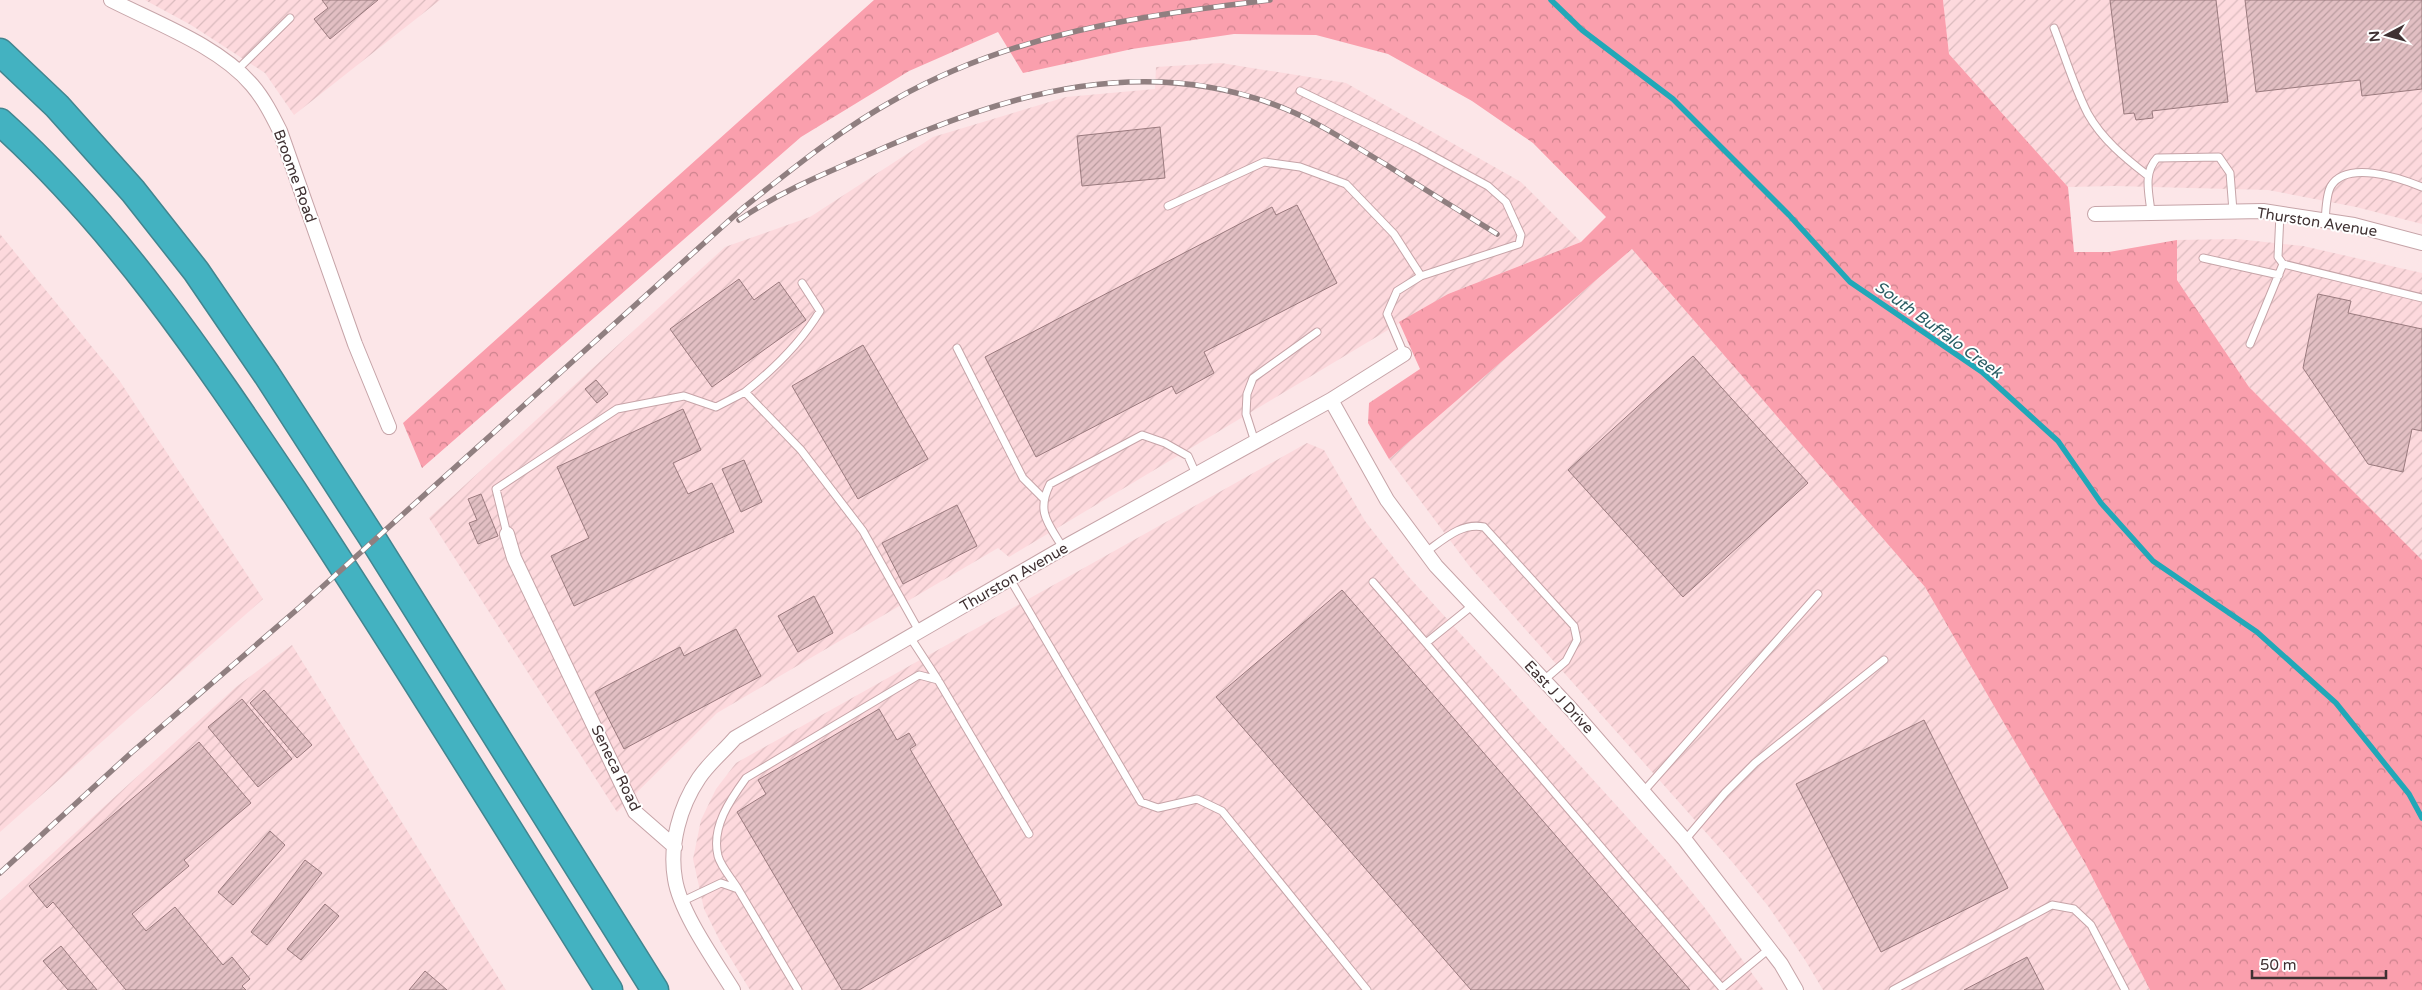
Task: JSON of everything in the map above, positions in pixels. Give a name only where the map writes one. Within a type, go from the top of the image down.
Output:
[{"type":"highway","points":[[0,52],[57,106],[120,176],[196,271],[267,375],[366,528],[655,990]]},
{"type":"highway","points":[[0,122],[89,210],[214,371],[342,566],[610,990]]},
{"type":"street","name":"Broome Road","points":[[111,0],[216,55],[237,70],[252,85],[268,106],[280,131],[355,344],[389,427]]},
{"type":"street","name":"Thurston Avenue","points":[[2095,214],[2263,211],[2354,225],[2422,243]]},
{"type":"street","name":"Thurston Avenue","points":[[675,847],[679,818],[700,777],[735,738],[1063,548],[1331,400],[1404,354]]},
{"type":"street","name":"East J J Drive","points":[[1331,400],[1388,500],[1426,552],[1544,680],[1685,840],[1769,949],[1796,990]]},
{"type":"street","name":"Seneca Road","points":[[508,534],[514,558],[635,812],[675,847]]},
{"type":"street","points":[[675,847],[675,879],[683,901],[710,954],[732,990]]},
{"type":"lane","points":[[237,70],[290,18]]},
{"type":"lane","points":[[2054,28],[2088,114],[2106,139],[2128,161],[2147,174]]},
{"type":"lane","points":[[1300,91],[1488,186],[1506,202],[1521,234],[1519,244],[1421,276],[1397,291],[1386,314],[1404,354]]},
{"type":"lane","points":[[2151,212],[2147,174],[2150,165],[2157,158],[2219,156],[2230,173],[2233,211]]},
{"type":"lane","points":[[1168,206],[1264,162],[1300,167],[1346,184],[1394,234],[1421,276]]},
{"type":"lane","points":[[2325,221],[2331,186],[2346,173],[2373,172],[2422,187]]},
{"type":"lane","points":[[2280,214],[2278,257],[2284,264],[2422,298]]},
{"type":"lane","points":[[2203,258],[2279,275]]},
{"type":"lane","points":[[2250,344],[2284,264]]},
{"type":"lane","points":[[508,534],[496,489],[617,409],[684,396],[716,407],[744,392],[771,372],[820,311],[802,283]]},
{"type":"lane","points":[[1255,442],[1246,414],[1247,394],[1253,378],[1317,332]]},
{"type":"lane","points":[[958,348],[1023,478],[1043,498]]},
{"type":"lane","points":[[744,392],[801,450],[864,531],[938,680],[1029,834]]},
{"type":"lane","points":[[1063,548],[1045,518],[1043,498],[1050,484],[1142,435],[1165,443],[1188,456],[1196,474]]},
{"type":"lane","points":[[1426,552],[1453,533],[1474,525],[1484,527],[1574,626],[1577,640],[1566,662],[1544,680]]},
{"type":"lane","points":[[1010,579],[1141,802],[1158,808],[1197,799],[1222,810],[1368,990]]},
{"type":"lane","points":[[1373,582],[1722,988],[1769,949]]},
{"type":"lane","points":[[1644,792],[1818,594]]},
{"type":"lane","points":[[1426,643],[1473,605]]},
{"type":"lane","points":[[1685,840],[1725,793],[1755,763],[1884,660]]},
{"type":"lane","points":[[798,990],[718,856],[717,836],[727,804],[746,778],[919,675],[938,680]]},
{"type":"lane","points":[[683,901],[721,883],[738,890]]},
{"type":"lane","points":[[1893,990],[2052,905],[2074,909],[2091,925],[2125,990]]},
{"type":"shaded area","points":[[145,0],[440,0],[294,115],[265,73],[191,25]]},
{"type":"shaded area","points":[[1943,0],[2422,0],[2422,224],[2356,207],[2268,190],[2115,186],[2068,187],[1949,54]]},
{"type":"shaded area","points":[[1221,63],[1346,83],[1521,182],[1581,242],[1448,294],[1009,557],[998,548],[717,713],[617,812],[429,518],[725,247],[810,217],[933,137],[1066,97],[1155,89],[1156,67]]},
{"type":"shaded area","points":[[0,234],[119,380],[263,599],[0,832]]},
{"type":"shaded area","points":[[2237,239],[2303,246],[2422,273],[2422,560],[2249,387],[2177,280],[2177,240]]},
{"type":"shaded area","points":[[1632,249],[1925,587],[2085,863],[2150,990],[1823,990],[1768,906],[1733,863],[1470,567],[1389,459]]},
{"type":"shaded area","points":[[1307,443],[1324,450],[1365,521],[1408,576],[1667,861],[1705,908],[1764,990],[750,990],[720,941],[704,909],[693,859],[701,820],[716,789],[736,763]]},
{"type":"shaded area","points":[[292,645],[506,990],[0,990],[0,901],[236,687]]},
{"type":"green space","points":[[874,0],[1943,0],[1949,54],[2068,187],[2074,252],[2109,252],[2177,240],[2177,280],[2249,387],[2422,560],[2422,990],[2150,990],[2085,863],[1925,587],[1632,249],[1389,459],[1368,423],[1369,403],[1420,369],[1399,322],[1448,294],[1581,242],[1606,217],[1533,143],[1472,101],[1388,54],[1316,35],[1234,34],[1132,49],[1023,73],[998,32],[909,71],[801,137],[422,468],[403,423]]},
{"type":"building","points":[[322,0],[378,0],[330,39],[314,19],[328,8]]},
{"type":"building","points":[[2110,0],[2216,0],[2228,102],[2152,111],[2153,118],[2136,120],[2134,113],[2124,114]]},
{"type":"building","points":[[2245,0],[2422,0],[2422,89],[2362,96],[2360,80],[2256,92]]},
{"type":"building","points":[[1160,127],[1165,178],[1082,186],[1077,136]]},
{"type":"building","points":[[1297,205],[1337,283],[1204,352],[1214,373],[1176,394],[1172,386],[1036,457],[985,357],[1272,207],[1276,215]]},
{"type":"building","points":[[739,279],[754,300],[779,282],[806,320],[712,387],[670,329]]},
{"type":"building","points":[[2318,294],[2351,301],[2348,313],[2422,329],[2422,431],[2412,429],[2403,472],[2368,464],[2303,368]]},
{"type":"building","points":[[863,345],[928,459],[858,499],[792,386]]},
{"type":"building","points":[[1693,356],[1808,483],[1683,597],[1568,470]]},
{"type":"building","points":[[596,380],[608,394],[597,403],[585,389]]},
{"type":"building","points":[[683,409],[701,450],[673,463],[688,494],[712,483],[734,532],[574,606],[551,556],[589,538],[557,467]]},
{"type":"building","points":[[744,460],[762,502],[741,512],[722,469]]},
{"type":"building","points":[[481,494],[498,536],[478,544],[469,523],[477,520],[468,499]]},
{"type":"building","points":[[957,505],[977,546],[903,584],[882,543]]},
{"type":"building","points":[[1342,590],[1690,990],[1471,990],[1216,697]]},
{"type":"building","points":[[814,596],[833,633],[798,652],[778,616]]},
{"type":"building","points":[[736,629],[761,676],[624,749],[595,692],[680,647],[684,656]]},
{"type":"building","points":[[264,690],[312,745],[297,758],[250,703]]},
{"type":"building","points":[[242,699],[292,759],[258,787],[208,727]]},
{"type":"building","points":[[879,709],[897,740],[909,733],[916,745],[910,749],[1002,905],[859,990],[842,990],[737,812],[766,794],[758,780]]},
{"type":"building","points":[[1924,720],[2008,888],[1881,952],[1796,784]]},
{"type":"building","points":[[199,742],[251,803],[184,860],[189,866],[132,914],[146,931],[175,907],[223,965],[232,957],[250,979],[242,986],[246,990],[126,990],[53,902],[47,908],[29,886]]},
{"type":"building","points":[[270,831],[285,845],[233,905],[218,892]]},
{"type":"building","points":[[305,860],[322,873],[267,945],[251,932]]},
{"type":"building","points":[[325,904],[339,916],[301,960],[287,949]]},
{"type":"building","points":[[61,946],[97,990],[68,990],[43,961]]},
{"type":"building","points":[[2027,957],[2044,990],[1964,990]]},
{"type":"building","points":[[425,971],[447,990],[409,990]]},
{"type":"waterway","name":"South Buffalo Creek","points":[[1551,0],[1582,30],[1673,99],[1789,215],[1850,282],[1982,372],[2058,441],[2101,503],[2153,561],[2257,632],[2336,703],[2409,794],[2422,818]]},
{"type":"railway","points":[[0,873],[131,753],[300,607],[743,208],[836,136],[896,99],[940,76],[985,58],[1031,43],[1125,21],[1270,0]]},
{"type":"railway","points":[[739,220],[787,191],[821,175],[924,131],[976,112],[1028,97],[1080,86],[1134,82],[1187,84],[1241,94],[1295,113],[1352,144],[1497,234]]}]
